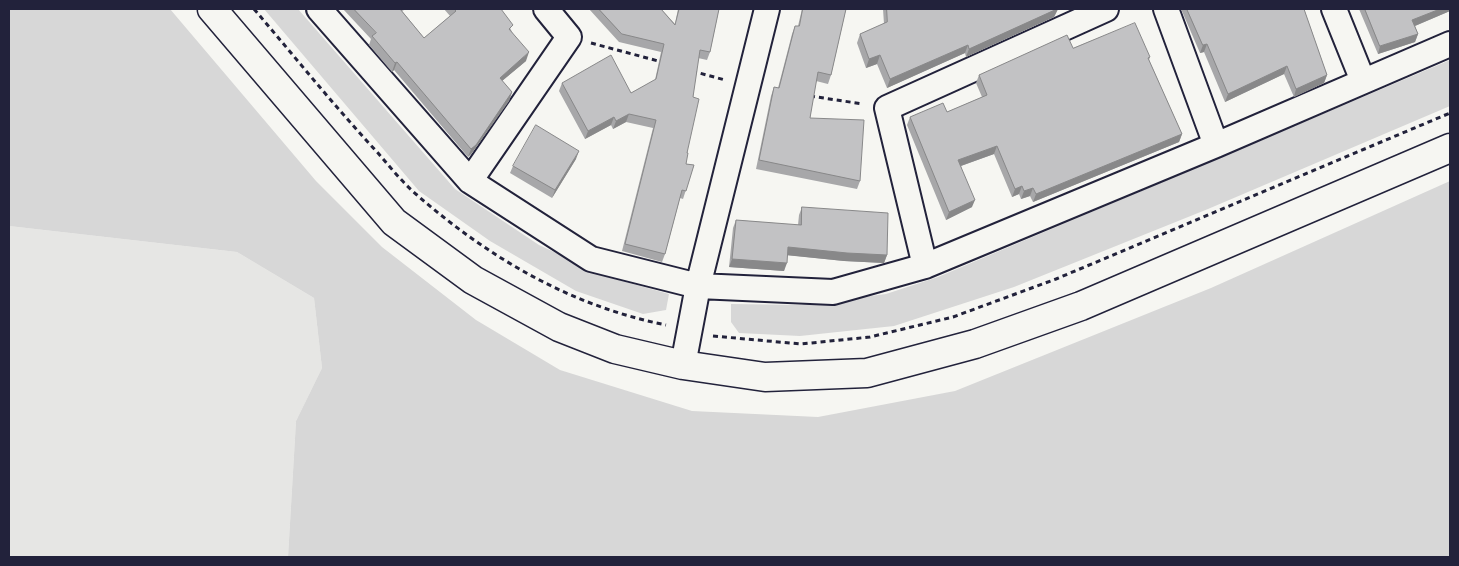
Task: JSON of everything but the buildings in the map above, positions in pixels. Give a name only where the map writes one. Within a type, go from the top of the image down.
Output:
[{"type":"street","points":[[212,9],[394,222],[473,280],[559,327],[615,349],[683,364],[765,377],[867,373],[975,344],[1081,306],[1450,148]]},
{"type":"street","points":[[319,9],[470,180],[591,259],[698,286],[833,292],[924,266],[1216,145],[1450,44]]},
{"type":"street","points":[[470,180],[569,37],[546,9]]},
{"type":"street","points":[[683,364],[698,286],[767,9]]},
{"type":"street","points":[[924,266],[886,108],[1106,9]]},
{"type":"street","points":[[1166,9],[1216,145]]},
{"type":"street","points":[[1334,9],[1363,81]]},
{"type":"path","points":[[254,9],[357,131],[415,194],[470,238],[536,279],[610,311],[644,321],[717,337],[801,344],[870,337],[953,317],[1056,279],[1450,113]]},
{"type":"shaded area","points":[[9,9],[170,9],[316,181],[382,247],[476,320],[560,370],[692,411],[818,417],[955,391],[1211,288],[1450,181],[1450,557],[288,557],[296,421],[322,368],[314,298],[237,252],[9,226]]},
{"type":"shaded area","points":[[264,9],[298,9],[455,189],[539,245],[608,277],[669,294],[666,310],[643,314],[576,291],[490,241],[419,191]]},
{"type":"shaded area","points":[[1450,60],[1450,106],[1208,209],[1014,287],[894,326],[800,336],[739,333],[731,322],[731,304],[802,305],[886,294],[938,277]]},
{"type":"shaded area","points":[[9,226],[237,252],[314,298],[322,368],[296,421],[288,557],[9,557]]}]
